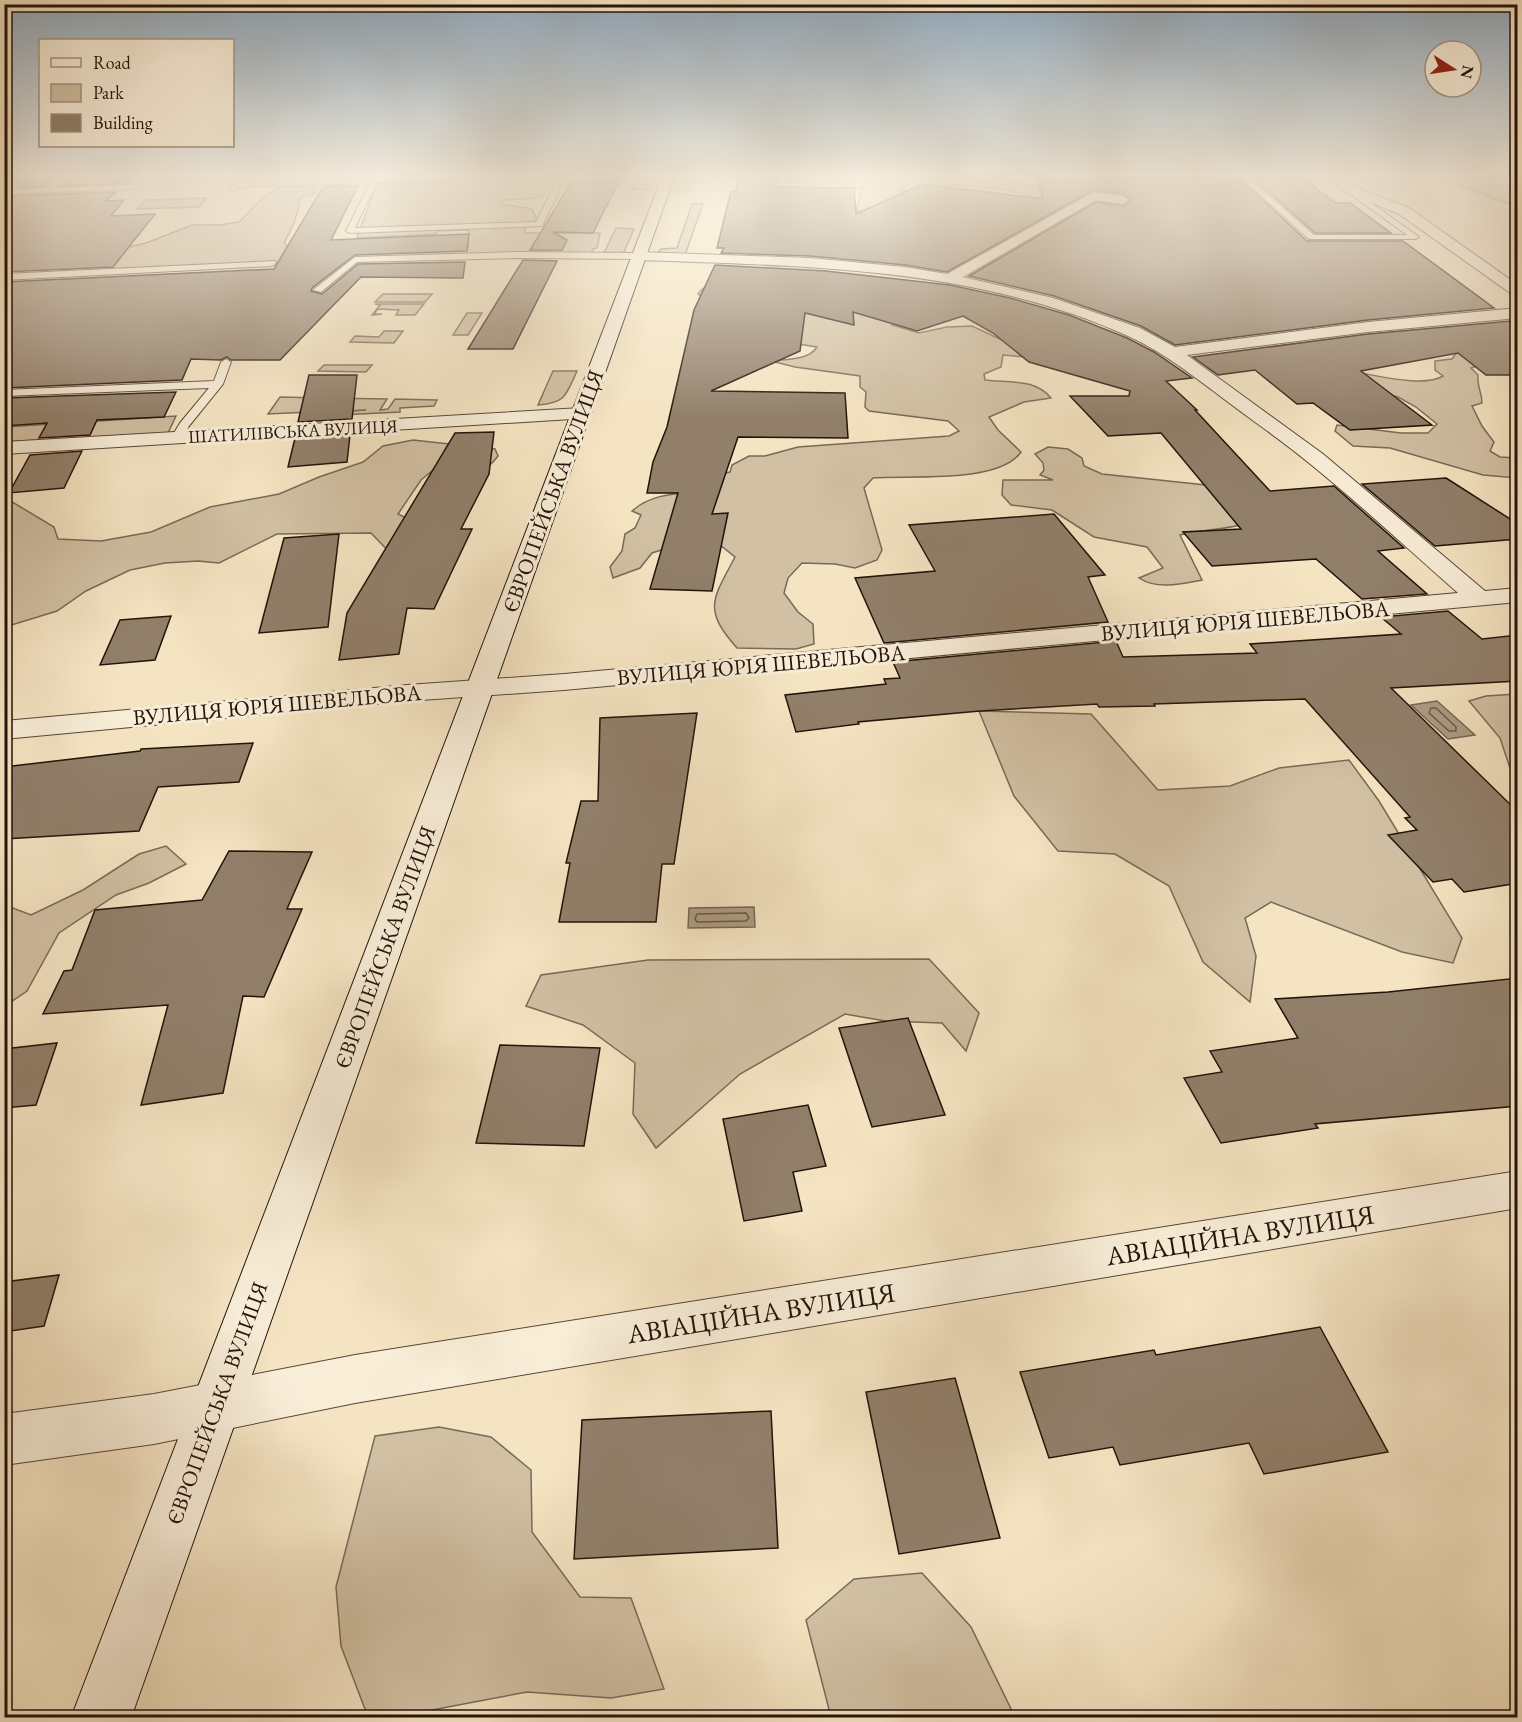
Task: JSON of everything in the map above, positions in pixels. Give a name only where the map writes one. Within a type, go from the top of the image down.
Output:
[{"type":"street","name":"ЄВРОПЕЙСЬКА ВУЛИЦЯ","points":[[101,1718],[639,257]]},
{"type":"street","points":[[679,257],[810,262],[905,271],[1047,301],[1092,315],[1134,332],[1172,352],[1316,458],[1481,600]]},
{"type":"street","points":[[951,279],[988,257]]},
{"type":"street","points":[[1469,257],[1518,292]]},
{"type":"street","points":[[1172,352],[1368,327],[1518,314]]},
{"type":"street","name":"ШАТИЛІВСЬКА ВУЛИЦЯ","points":[[4,448],[581,414]]},
{"type":"street","name":"ВУЛИЦЯ ЮРІЯ ШЕВЕЛЬОВА","points":[[4,729],[1518,595]]},
{"type":"street","name":"АВІАЦІЙНА ВУЛИЦЯ","points":[[4,1440],[154,1419],[356,1379],[1518,1189]]},
{"type":"lane","points":[[318,290],[355,260],[439,257]]},
{"type":"lane","points":[[4,277],[272,263]]},
{"type":"lane","points":[[177,438],[184,425],[218,384],[226,362]]},
{"type":"lane","points":[[4,393],[218,384]]},
{"type":"green space","points":[[96,257],[298,257],[301,260],[270,265],[58,276],[78,264]]},
{"type":"green space","points":[[315,257],[481,257],[314,261]]},
{"type":"green space","points":[[709,286],[894,318],[892,325],[919,333],[947,327],[972,326],[1002,340],[1026,357],[1003,355],[1001,367],[984,374],[985,380],[1029,384],[1045,392],[1051,398],[1024,402],[989,417],[998,430],[1021,452],[1010,462],[994,469],[953,476],[873,478],[864,488],[882,550],[877,560],[855,568],[835,564],[802,563],[788,578],[784,593],[798,612],[813,624],[814,644],[796,649],[737,648],[726,635],[715,613],[715,604],[721,583],[735,557],[720,545],[683,543],[652,553],[640,568],[613,578],[610,567],[622,551],[625,534],[635,528],[641,515],[632,511],[655,498],[698,492],[706,477],[730,472],[732,465],[749,456],[765,456],[798,447],[949,436],[959,431],[948,421],[869,411],[865,407],[866,392],[860,387],[860,376],[795,367],[771,361],[802,357],[813,352],[817,347],[779,341],[698,294]]},
{"type":"green space","points":[[383,294],[432,294],[425,302],[375,302]]},
{"type":"green space","points":[[375,304],[424,304],[415,315],[396,315],[399,310],[378,309],[374,314],[382,314],[372,315],[380,305]]},
{"type":"green space","points":[[467,313],[482,313],[468,335],[453,335]]},
{"type":"green space","points":[[384,331],[403,331],[394,343],[350,342],[355,336],[379,337]]},
{"type":"green space","points":[[1457,352],[1485,363],[1471,368],[1478,375],[1482,403],[1472,406],[1482,426],[1494,442],[1490,451],[1500,457],[1517,458],[1517,478],[1483,475],[1390,448],[1353,446],[1335,431],[1337,425],[1401,433],[1428,433],[1437,424],[1416,407],[1398,397],[1376,391],[1354,372],[1412,381],[1435,379],[1443,376],[1435,370],[1435,361],[1452,359]]},
{"type":"green space","points":[[324,365],[372,365],[366,372],[318,371]]},
{"type":"green space","points":[[553,371],[577,371],[560,400],[538,405]]},
{"type":"green space","points":[[280,397],[321,398],[311,412],[268,414]]},
{"type":"green space","points":[[329,398],[387,399],[380,410],[388,409],[395,399],[437,400],[434,406],[400,408],[400,412],[319,416],[320,413],[366,410],[320,412]]},
{"type":"green space","points":[[176,416],[168,433],[5,442],[5,427]]},
{"type":"green space","points":[[413,440],[495,449],[498,456],[491,464],[477,472],[433,470],[421,480],[398,514],[429,529],[396,559],[371,533],[277,534],[219,563],[198,561],[165,563],[130,570],[86,591],[57,611],[5,627],[5,501],[9,500],[54,527],[58,539],[101,541],[151,532],[210,507],[279,494],[363,462],[383,446]]},
{"type":"green space","points":[[1048,447],[1068,449],[1082,458],[1084,466],[1102,474],[1225,487],[1252,522],[1180,535],[1202,580],[1169,585],[1146,582],[1139,578],[1163,568],[1147,547],[1094,537],[1052,510],[1011,505],[1002,495],[1003,480],[1053,480],[1040,475],[1044,470],[1043,463],[1035,454]]},
{"type":"green space","points":[[1518,694],[1517,781],[1500,738],[1469,701],[1486,696]]},
{"type":"green space","points":[[979,711],[1091,714],[1158,790],[1230,786],[1279,768],[1349,760],[1379,801],[1462,938],[1453,963],[1402,952],[1271,902],[1245,918],[1256,956],[1250,1002],[1203,962],[1169,886],[1115,854],[1058,851],[1014,796]]},
{"type":"green space","points":[[166,846],[186,864],[149,883],[116,895],[59,933],[27,991],[5,1006],[5,905],[31,915],[83,890],[139,854]]},
{"type":"green space","points":[[929,959],[979,1013],[966,1051],[942,1023],[885,1021],[845,1014],[740,1074],[656,1148],[633,1114],[635,1063],[583,1025],[526,1006],[541,975],[648,960]]},
{"type":"green space","points":[[439,1427],[491,1437],[531,1470],[532,1532],[580,1597],[631,1598],[664,1689],[611,1698],[527,1692],[395,1717],[368,1717],[341,1646],[336,1587],[375,1436]]},
{"type":"green space","points":[[922,1573],[971,1627],[1015,1717],[831,1717],[806,1620],[854,1579]]},
{"type":"water","points":[[1437,701],[1475,735],[1448,739],[1411,705]]},
{"type":"water","points":[[754,907],[755,927],[688,928],[689,908]]},
{"type":"building","points":[[4,257],[121,257],[113,267],[4,272]]},
{"type":"building","points":[[281,257],[352,257],[312,288],[311,291],[322,294],[358,264],[465,262],[463,278],[361,277],[280,360],[231,360],[227,357],[221,360],[191,359],[182,380],[4,388],[4,282],[274,269]]},
{"type":"building","points":[[824,257],[973,257],[947,272],[905,265]]},
{"type":"building","points":[[1001,257],[1425,257],[1494,308],[1368,320],[1175,345],[1141,326],[1054,296],[969,276]]},
{"type":"building","points":[[523,260],[557,261],[513,349],[468,349]]},
{"type":"building","points":[[715,265],[826,271],[950,285],[1010,298],[1069,315],[1127,338],[1154,352],[1192,378],[1166,381],[1197,410],[1195,410],[1270,491],[1334,486],[1404,548],[1378,551],[1427,594],[1362,599],[1316,559],[1212,566],[1183,532],[1241,529],[1161,433],[1108,436],[1070,396],[1129,396],[1130,391],[1029,362],[993,333],[963,316],[917,331],[853,312],[854,325],[805,313],[800,351],[711,391],[845,393],[848,438],[738,437],[712,514],[728,513],[712,591],[650,589],[678,493],[647,493],[653,462],[667,427],[694,310]]},
{"type":"building","points":[[1511,321],[1518,326],[1518,375],[1486,375],[1458,353],[1361,371],[1432,425],[1350,430],[1313,403],[1297,404],[1255,370],[1218,375],[1193,357],[1368,334]]},
{"type":"building","points":[[309,375],[357,375],[352,419],[298,422]]},
{"type":"building","points":[[176,392],[164,417],[97,420],[90,435],[39,438],[47,423],[4,426],[4,398]]},
{"type":"building","points":[[494,432],[489,474],[461,529],[472,529],[434,609],[407,608],[399,654],[339,660],[347,613],[455,433]]},
{"type":"building","points":[[350,435],[347,462],[288,467],[295,438]]},
{"type":"building","points":[[82,451],[64,488],[9,493],[30,455]]},
{"type":"building","points":[[1446,478],[1518,524],[1518,539],[1435,546],[1362,484]]},
{"type":"building","points":[[1054,514],[1105,575],[1088,577],[1108,622],[884,643],[855,578],[935,571],[909,525]]},
{"type":"building","points":[[339,534],[328,627],[259,633],[284,538]]},
{"type":"building","points":[[1448,611],[1482,639],[1518,635],[1518,681],[1391,688],[1518,812],[1518,883],[1464,892],[1452,879],[1433,882],[1388,835],[1417,830],[1405,818],[1410,817],[1305,699],[1154,704],[1155,706],[1099,707],[1097,704],[980,711],[858,722],[859,724],[796,732],[785,695],[886,684],[884,679],[900,678],[893,662],[1116,641],[1123,657],[1257,653],[1250,644],[1401,634],[1381,617]]},
{"type":"building","points":[[171,616],[155,660],[100,665],[120,620]]},
{"type":"building","points":[[697,713],[674,864],[662,864],[656,922],[559,922],[570,863],[566,863],[581,801],[598,801],[600,718]]},
{"type":"building","points":[[253,743],[239,782],[158,787],[139,831],[4,839],[4,767],[140,751],[141,749]]},
{"type":"building","points":[[229,851],[312,852],[287,909],[302,909],[264,997],[243,996],[223,1093],[141,1105],[168,1005],[43,1014],[64,971],[72,970],[95,910],[202,900]]},
{"type":"building","points":[[1518,978],[1518,1106],[1315,1124],[1318,1128],[1221,1143],[1184,1078],[1222,1072],[1210,1051],[1298,1038],[1275,999],[1388,992]]},
{"type":"building","points":[[908,1018],[945,1115],[872,1127],[839,1028]]},
{"type":"building","points":[[57,1043],[36,1105],[4,1108],[4,1049]]},
{"type":"building","points":[[500,1045],[600,1048],[584,1146],[476,1143]]},
{"type":"building","points":[[808,1105],[826,1166],[793,1172],[802,1211],[744,1221],[723,1119]]},
{"type":"building","points":[[59,1275],[44,1326],[4,1332],[4,1282]]},
{"type":"building","points":[[1320,1327],[1388,1452],[1264,1474],[1249,1443],[1120,1465],[1113,1447],[1049,1458],[1020,1372],[1154,1350],[1156,1355]]},
{"type":"building","points":[[955,1378],[1000,1538],[899,1554],[866,1392]]},
{"type":"building","points":[[771,1411],[778,1548],[574,1559],[582,1420]]}]
